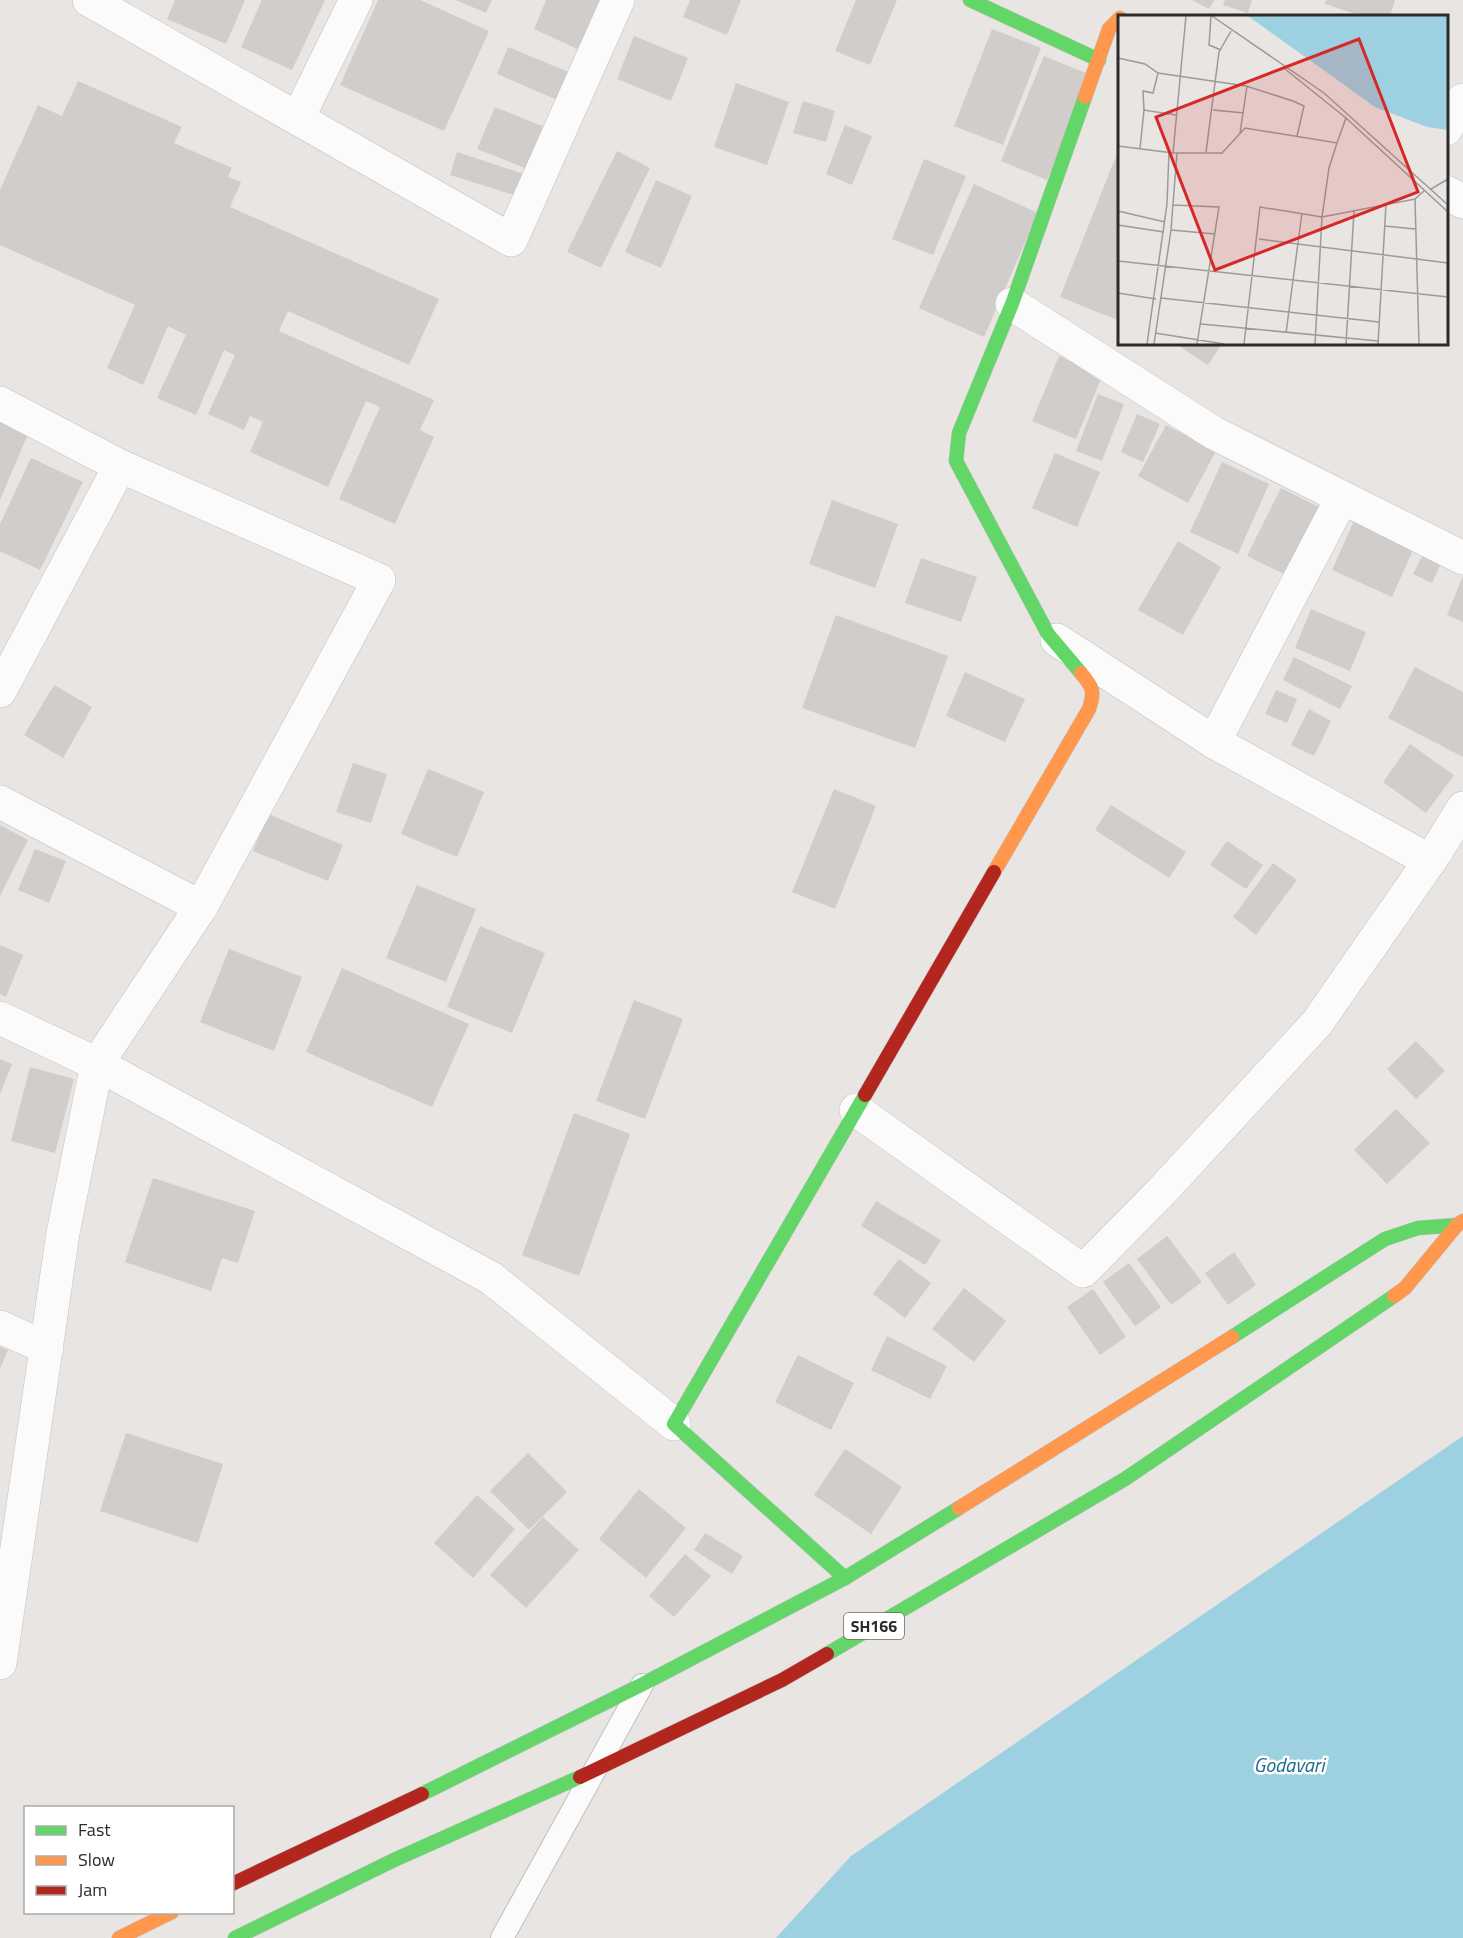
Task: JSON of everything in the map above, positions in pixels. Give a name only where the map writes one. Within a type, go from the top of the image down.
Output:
[{"type":"main road","points":[[970,0],[1099,60]]},
{"type":"main road","points":[[845,1578],[674,1424],[1089,710],[1093,696],[1091,686],[1048,634],[956,461],[959,433],[1012,304],[1099,60],[1118,25]]},
{"type":"main road","name":"SH166","points":[[234,1883],[643,1684],[845,1578],[1131,1401],[1385,1239],[1418,1228],[1460,1223]]},
{"type":"main road","name":"SH166","points":[[235,1938],[394,1860],[595,1770],[782,1680],[1125,1479],[1405,1288],[1460,1223]]},
{"type":"main road","points":[[118,1938],[168,1914]]},
{"type":"street","points":[[89,0],[511,240],[618,0]]},
{"type":"street","points":[[298,118],[356,0]]},
{"type":"street","points":[[1448,126],[1463,100]]},
{"type":"street","points":[[1448,193],[1463,202]]},
{"type":"street","points":[[1012,304],[1214,433],[1463,558]]},
{"type":"street","points":[[0,403],[120,466],[379,580],[201,907],[97,1064],[63,1233],[2,1646]]},
{"type":"street","points":[[0,691],[120,466]]},
{"type":"street","points":[[1214,742],[1342,498]]},
{"type":"street","points":[[1048,634],[1214,742],[1430,861]]},
{"type":"street","points":[[0,802],[201,907]]},
{"type":"street","points":[[856,1110],[1083,1271],[1162,1191],[1317,1023],[1430,861],[1463,808]]},
{"type":"street","points":[[0,1018],[97,1064],[491,1278],[674,1424]]},
{"type":"street","points":[[0,1327],[47,1348]]},
{"type":"lane","points":[[502,1938],[643,1684]]},
{"type":"water","name":"Godavari","points":[[1463,1436],[1463,1938],[776,1938],[851,1856]]},
{"type":"building","points":[[175,0],[245,0],[226,44],[167,19]]},
{"type":"building","points":[[262,0],[325,0],[292,70],[241,47]]},
{"type":"building","points":[[378,0],[420,0],[489,31],[444,131],[340,85]]},
{"type":"building","points":[[456,0],[492,0],[486,13]]},
{"type":"building","points":[[546,0],[614,0],[588,54],[534,29]]},
{"type":"building","points":[[690,0],[741,0],[727,35],[683,17]]},
{"type":"building","points":[[856,0],[897,0],[870,65],[835,51]]},
{"type":"building","points":[[1192,0],[1214,0],[1209,9]]},
{"type":"building","points":[[1225,0],[1252,0],[1248,13],[1223,5]]},
{"type":"building","points":[[1326,0],[1395,0],[1390,15],[1359,15],[1325,4]]},
{"type":"building","points":[[992,29],[1041,48],[1003,145],[954,126]]},
{"type":"building","points":[[634,36],[688,58],[671,101],[617,79]]},
{"type":"building","points":[[508,47],[571,73],[560,101],[497,74]]},
{"type":"building","points":[[1044,56],[1091,75],[1047,180],[1001,161]]},
{"type":"building","points":[[78,81],[182,127],[174,143],[232,168],[228,177],[241,182],[230,207],[439,299],[409,365],[288,311],[279,331],[434,400],[420,430],[434,437],[395,524],[339,499],[380,407],[366,401],[328,487],[250,452],[263,422],[250,416],[244,430],[208,414],[235,355],[224,350],[196,415],[157,398],[186,335],[168,326],[143,385],[107,368],[135,305],[0,245],[0,190],[38,105],[62,116]]},
{"type":"building","points":[[736,83],[789,102],[767,165],[714,147]]},
{"type":"building","points":[[803,101],[835,111],[826,142],[793,133]]},
{"type":"building","points":[[495,107],[547,128],[530,170],[477,149]]},
{"type":"building","points":[[845,125],[872,136],[852,185],[826,174]]},
{"type":"building","points":[[617,151],[650,168],[601,268],[567,252]]},
{"type":"building","points":[[1118,151],[1118,320],[1060,297]]},
{"type":"building","points":[[457,152],[527,175],[520,197],[450,175]]},
{"type":"building","points":[[924,159],[966,176],[933,255],[892,239]]},
{"type":"building","points":[[656,180],[692,196],[661,268],[625,252]]},
{"type":"building","points":[[974,184],[1038,213],[984,337],[919,308]]},
{"type":"building","points":[[1178,345],[1221,345],[1208,365]]},
{"type":"building","points":[[1059,356],[1103,374],[1076,439],[1032,421]]},
{"type":"building","points":[[1098,394],[1124,404],[1102,461],[1076,451]]},
{"type":"building","points":[[1137,414],[1160,424],[1143,462],[1121,452]]},
{"type":"building","points":[[0,422],[28,434],[0,500]]},
{"type":"building","points":[[1166,425],[1216,451],[1188,503],[1138,476]]},
{"type":"building","points":[[1055,453],[1100,472],[1077,527],[1032,508]]},
{"type":"building","points":[[31,458],[83,482],[40,570],[0,551],[0,524]]},
{"type":"building","points":[[1222,462],[1269,484],[1238,554],[1190,532]]},
{"type":"building","points":[[1281,488],[1323,509],[1290,577],[1247,556]]},
{"type":"building","points":[[832,500],[898,524],[875,588],[809,564]]},
{"type":"building","points":[[1354,521],[1414,548],[1392,597],[1332,570]]},
{"type":"building","points":[[1178,541],[1221,567],[1183,635],[1138,610]]},
{"type":"building","points":[[1424,553],[1442,561],[1432,583],[1413,574]]},
{"type":"building","points":[[921,558],[977,577],[961,622],[905,603]]},
{"type":"building","points":[[1463,576],[1463,622],[1447,615]]},
{"type":"building","points":[[1311,609],[1366,632],[1350,671],[1295,648]]},
{"type":"building","points":[[836,615],[948,656],[915,748],[802,708]]},
{"type":"building","points":[[1294,657],[1352,686],[1340,709],[1283,680]]},
{"type":"building","points":[[1415,667],[1463,692],[1463,757],[1388,718]]},
{"type":"building","points":[[965,672],[1025,699],[1005,742],[946,716]]},
{"type":"building","points":[[54,685],[92,707],[63,758],[24,735]]},
{"type":"building","points":[[1276,690],[1297,699],[1287,723],[1265,714]]},
{"type":"building","points":[[1309,709],[1331,721],[1314,756],[1291,745]]},
{"type":"building","points":[[1410,744],[1454,775],[1426,813],[1383,782]]},
{"type":"building","points":[[353,763],[387,774],[371,823],[336,812]]},
{"type":"building","points":[[428,769],[484,792],[457,857],[401,834]]},
{"type":"building","points":[[834,789],[876,806],[835,909],[792,892]]},
{"type":"building","points":[[1111,805],[1186,852],[1169,878],[1095,830]]},
{"type":"building","points":[[268,814],[343,845],[328,881],[253,851]]},
{"type":"building","points":[[0,825],[28,840],[0,896]]},
{"type":"building","points":[[1227,841],[1263,865],[1246,889],[1210,865]]},
{"type":"building","points":[[35,849],[66,861],[49,903],[18,890]]},
{"type":"building","points":[[1273,863],[1297,880],[1256,935],[1233,917]]},
{"type":"building","points":[[417,885],[476,909],[446,982],[386,958]]},
{"type":"building","points":[[480,926],[545,953],[512,1033],[447,1007]]},
{"type":"building","points":[[0,945],[23,955],[6,997],[0,994]]},
{"type":"building","points":[[229,949],[302,977],[274,1051],[200,1022]]},
{"type":"building","points":[[342,968],[469,1024],[432,1107],[306,1052]]},
{"type":"building","points":[[634,1000],[683,1019],[645,1119],[596,1101]]},
{"type":"building","points":[[1416,1041],[1445,1071],[1416,1099],[1387,1069]]},
{"type":"building","points":[[0,1059],[12,1064],[0,1094]]},
{"type":"building","points":[[30,1067],[74,1079],[55,1153],[11,1141]]},
{"type":"building","points":[[1396,1109],[1430,1143],[1387,1184],[1354,1150]]},
{"type":"building","points":[[574,1113],[630,1134],[579,1276],[522,1255]]},
{"type":"building","points":[[153,1178],[255,1211],[238,1263],[222,1258],[211,1291],[125,1262]]},
{"type":"building","points":[[876,1201],[941,1240],[925,1265],[861,1226]]},
{"type":"building","points":[[1167,1236],[1202,1282],[1171,1305],[1137,1259]]},
{"type":"building","points":[[1234,1252],[1256,1285],[1228,1305],[1205,1273]]},
{"type":"building","points":[[899,1259],[931,1283],[905,1318],[873,1294]]},
{"type":"building","points":[[1129,1263],[1161,1307],[1135,1326],[1103,1282]]},
{"type":"building","points":[[964,1288],[1006,1321],[974,1362],[932,1329]]},
{"type":"building","points":[[1093,1289],[1126,1337],[1100,1355],[1067,1307]]},
{"type":"building","points":[[887,1336],[947,1366],[930,1399],[871,1370]]},
{"type":"building","points":[[0,1347],[8,1350],[0,1369]]},
{"type":"building","points":[[798,1355],[854,1383],[831,1430],[775,1402]]},
{"type":"building","points":[[126,1433],[223,1464],[198,1543],[100,1511]]},
{"type":"building","points":[[845,1449],[902,1487],[871,1534],[814,1495]]},
{"type":"building","points":[[528,1453],[567,1492],[529,1530],[490,1491]]},
{"type":"building","points":[[639,1489],[686,1528],[646,1578],[599,1539]]},
{"type":"building","points":[[477,1495],[515,1529],[473,1578],[434,1543]]},
{"type":"building","points":[[543,1517],[579,1550],[526,1608],[490,1575]]},
{"type":"building","points":[[705,1533],[743,1556],[732,1574],[694,1550]]},
{"type":"building","points":[[685,1554],[711,1576],[674,1617],[649,1596]]},
{"type":"traffic: fast","points":[[970,0],[1099,60]]},
{"type":"traffic: fast","points":[[1081,673],[1048,634],[956,461],[959,433],[1012,304],[1085,97]]},
{"type":"traffic: fast","points":[[845,1578],[674,1424],[865,1095]]},
{"type":"traffic: fast","points":[[1232,1337],[1385,1239],[1418,1228],[1457,1225]]},
{"type":"traffic: fast","points":[[827,1654],[1125,1479],[1394,1296]]},
{"type":"traffic: fast","points":[[422,1794],[643,1684],[845,1578],[959,1508]]},
{"type":"traffic: fast","points":[[235,1938],[394,1860],[580,1777]]},
{"type":"traffic: slow","points":[[1085,97],[1109,29],[1118,20]]},
{"type":"traffic: slow","points":[[994,872],[1089,709],[1092,690],[1081,673]]},
{"type":"traffic: slow","points":[[1394,1296],[1405,1288],[1457,1225],[1463,1221]]},
{"type":"traffic: slow","points":[[959,1508],[1232,1337]]},
{"type":"traffic: slow","points":[[119,1938],[168,1914]]},
{"type":"traffic: jam","points":[[865,1095],[994,872]]},
{"type":"traffic: jam","points":[[580,1777],[782,1680],[827,1654]]},
{"type":"traffic: jam","points":[[234,1883],[422,1794]]}]
